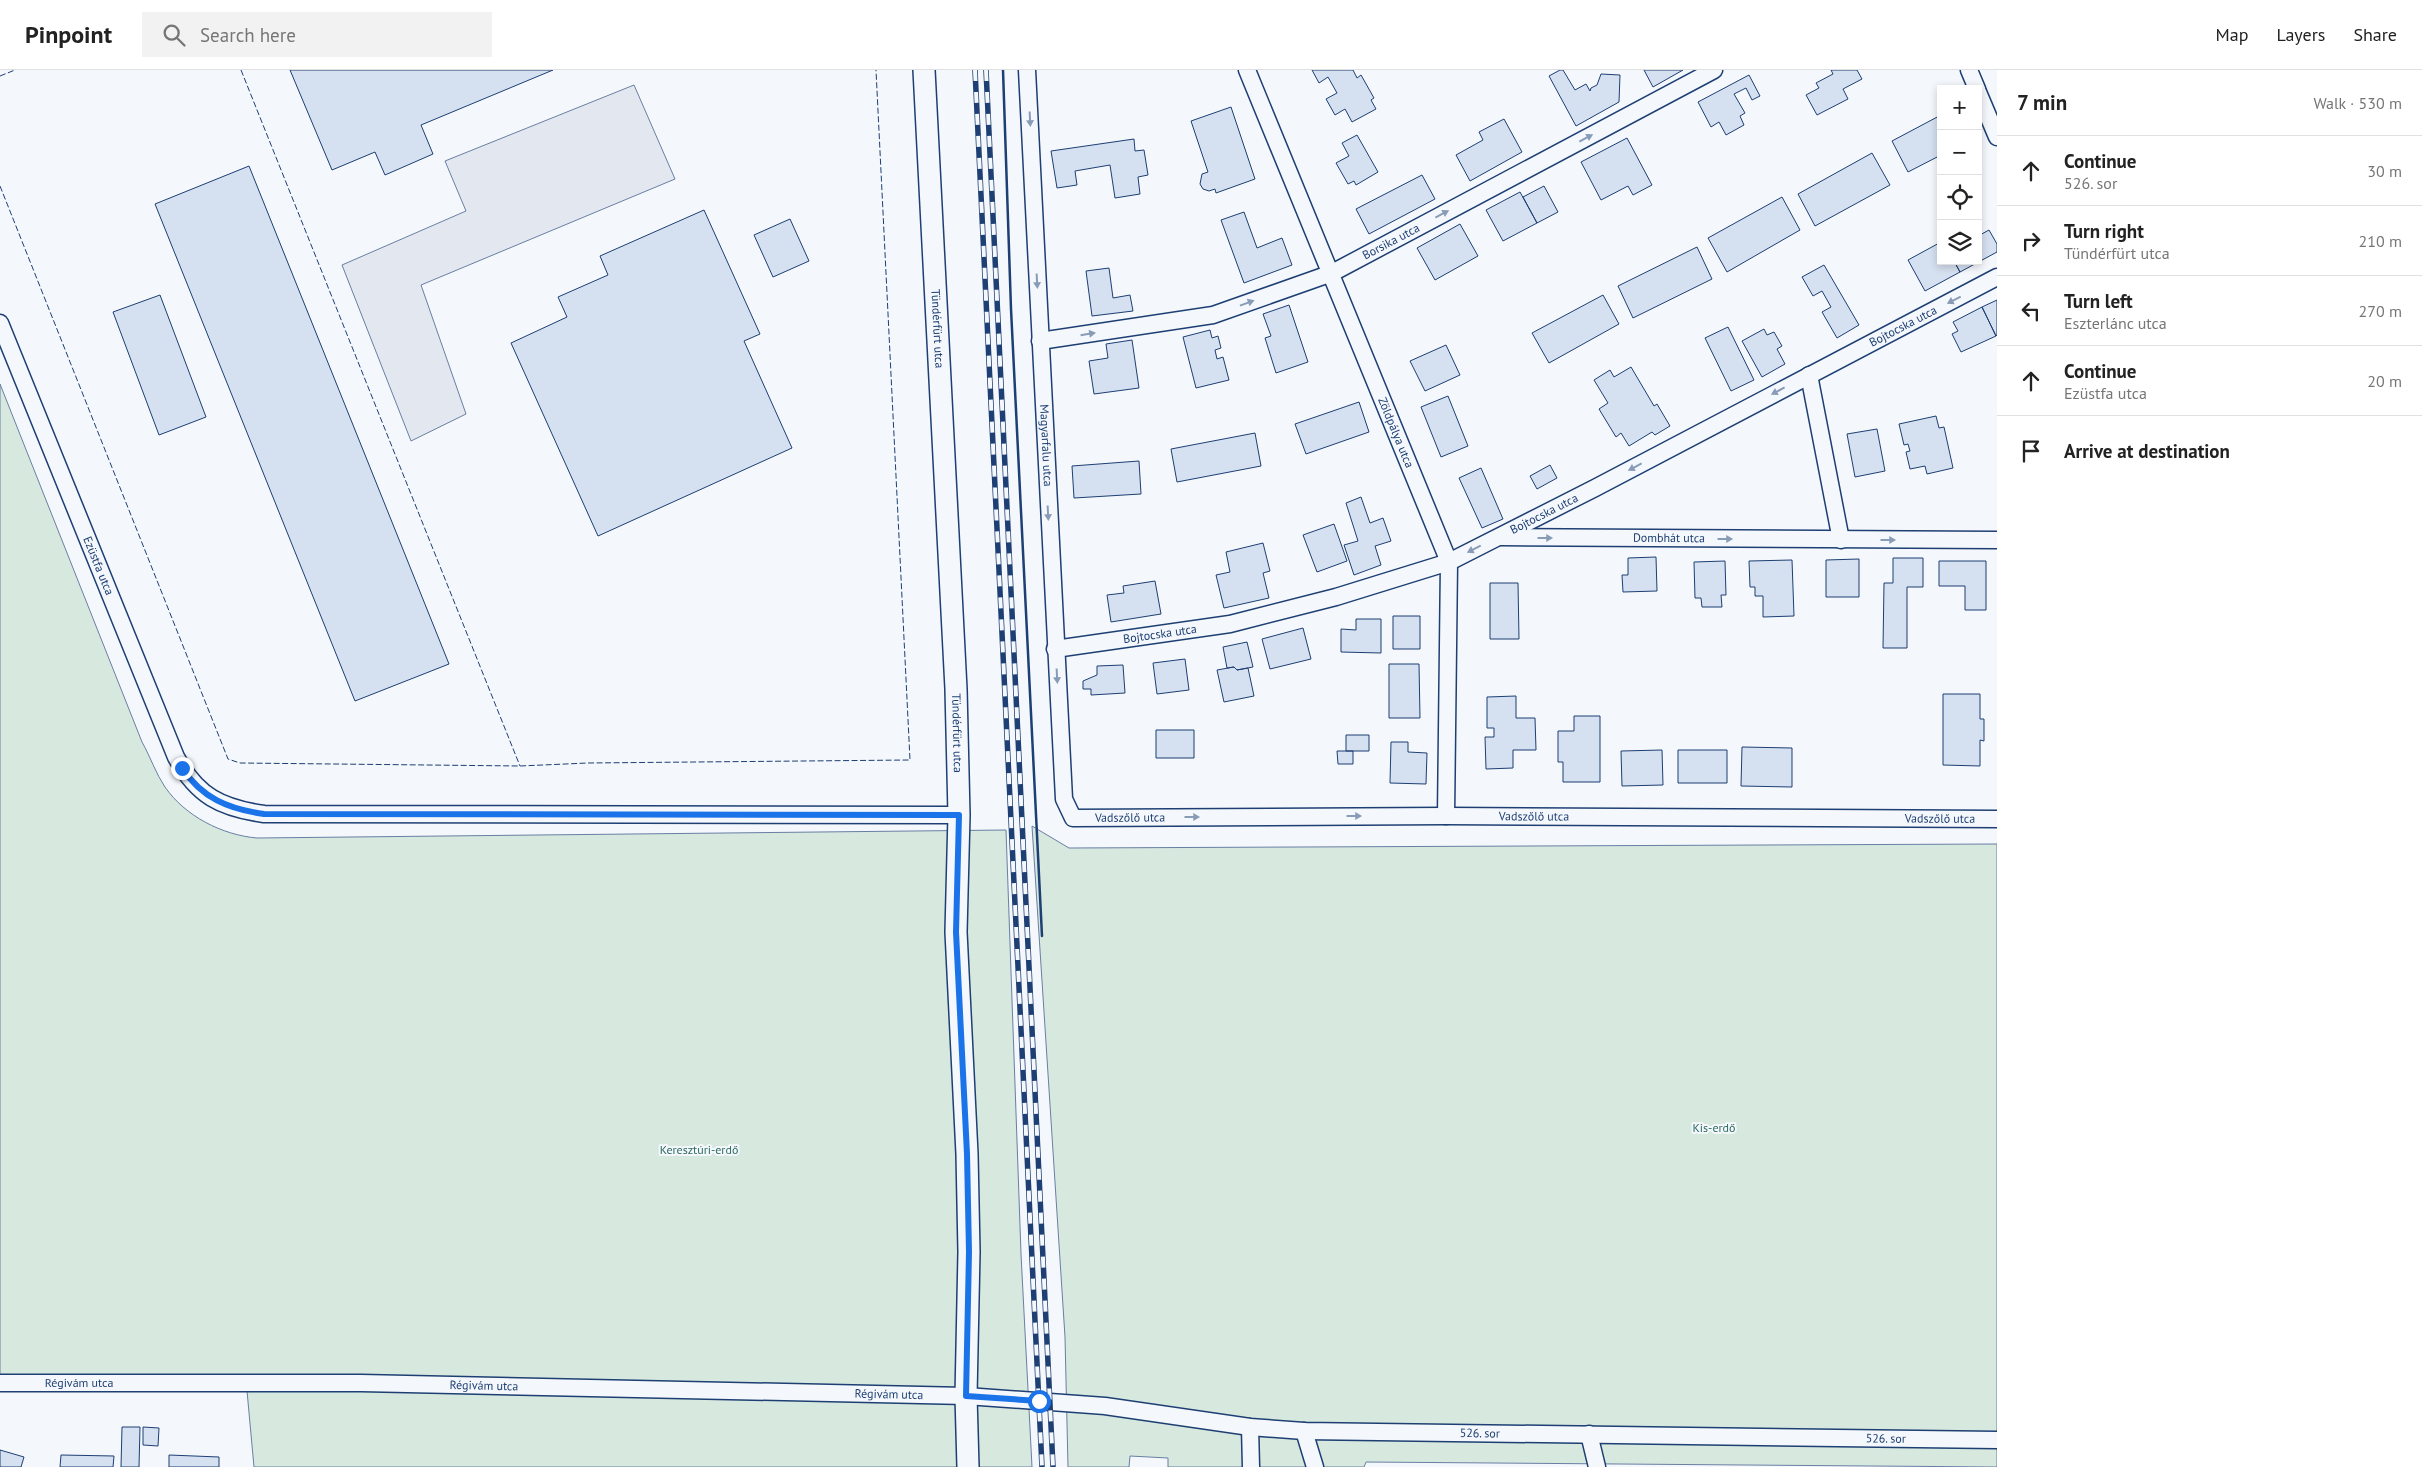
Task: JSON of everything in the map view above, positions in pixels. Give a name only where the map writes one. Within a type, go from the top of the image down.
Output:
[{"type":"street","name":"Tündérfürt utca","points":[[924,70],[956,689],[959,815],[956,932],[967,1154],[969,1252],[966,1396],[968,1467]]},
{"type":"street","name":"Magyarfalu utca","points":[[1027,70],[1064,799],[1073,818]]},
{"type":"street","name":"Zöldpálya utca","points":[[1248,70],[1449,562],[1446,816]]},
{"type":"street","name":"Borsika utca","points":[[1040,341],[1213,315],[1332,272],[1714,70]]},
{"type":"street","points":[[1969,70],[1976,85]]},
{"type":"street","points":[[1982,100],[1997,137]]},
{"type":"street","name":"Bojtocska utca","points":[[1055,650],[1230,624],[1336,597],[1449,562],[1596,488],[1997,277]]},
{"type":"street","name":"Ezüstfa utca","points":[[0,323],[176,757],[188,777],[213,800],[244,811],[264,814],[959,815]]},
{"type":"street","points":[[1809,375],[1841,540]]},
{"type":"street","name":"Dombhát utca","points":[[1496,537],[1997,540]]},
{"type":"street","name":"Vadszőlő utca","points":[[1073,818],[1446,816],[1997,819]]},
{"type":"street","name":"Régivám utca","points":[[0,1383],[361,1383],[966,1396]]},
{"type":"street","name":"526. sor","points":[[966,1396],[1105,1406],[1250,1427],[1304,1431],[1997,1440]]},
{"type":"street","points":[[1250,1427],[1251,1467]]},
{"type":"street","points":[[1304,1431],[1315,1467]]},
{"type":"street","points":[[1589,1434],[1597,1467]]},
{"type":"green space","name":"Keresztúri-erdő","points":[[0,384],[142,742],[156,771],[165,787],[183,807],[205,822],[218,828],[231,833],[257,838],[1006,830],[1021,1254],[1032,1467],[254,1467],[246,1380],[0,1377]]},
{"type":"green space","name":"Kis-erdő","points":[[1032,826],[1069,848],[1997,844],[1997,1467],[1366,1462],[1364,1467],[1168,1467],[1168,1458],[1130,1456],[1129,1467],[1068,1467],[1065,1337]]},
{"type":"shaded area","points":[[634,85],[675,179],[421,285],[466,414],[411,441],[342,265],[466,211],[445,161]]},
{"type":"building","points":[[290,70],[553,70],[421,125],[433,154],[385,175],[375,152],[332,170]]},
{"type":"building","points":[[1312,70],[1353,70],[1357,78],[1361,75],[1374,98],[1371,100],[1376,109],[1352,122],[1345,109],[1335,115],[1326,99],[1337,93],[1328,77],[1319,83]]},
{"type":"building","points":[[1563,70],[1575,90],[1586,84],[1590,91],[1591,88],[1597,85],[1601,74],[1620,75],[1619,102],[1576,126],[1549,76]]},
{"type":"building","points":[[1644,70],[1683,70],[1653,87]]},
{"type":"building","points":[[1831,70],[1857,70],[1862,79],[1843,89],[1848,99],[1817,115],[1806,95],[1819,88],[1816,83],[1833,74]]},
{"type":"building","points":[[1749,75],[1760,96],[1752,100],[1746,88],[1734,94],[1745,113],[1740,116],[1744,125],[1726,135],[1719,122],[1711,127],[1698,102]]},
{"type":"building","points":[[1231,107],[1255,179],[1216,193],[1215,189],[1209,191],[1203,189],[1200,184],[1202,174],[1208,172],[1191,121]]},
{"type":"building","points":[[1937,117],[1937,157],[1908,172],[1892,141]]},
{"type":"building","points":[[1504,119],[1522,152],[1470,181],[1456,155],[1483,140],[1479,132]]},
{"type":"building","points":[[1357,135],[1378,172],[1356,185],[1354,181],[1348,184],[1336,163],[1349,156],[1342,143]]},
{"type":"building","points":[[1627,138],[1652,185],[1633,195],[1628,186],[1601,200],[1581,162]]},
{"type":"building","points":[[1134,139],[1135,151],[1144,150],[1148,175],[1138,177],[1140,194],[1115,198],[1110,165],[1075,171],[1077,185],[1057,188],[1051,151]]},
{"type":"building","points":[[1872,153],[1890,185],[1815,226],[1798,194]]},
{"type":"building","points":[[249,166],[449,664],[355,701],[155,204]]},
{"type":"building","points":[[1422,175],[1435,199],[1369,234],[1356,209]]},
{"type":"building","points":[[1544,186],[1558,212],[1537,223],[1523,197]]},
{"type":"building","points":[[1520,192],[1537,223],[1503,241],[1486,210]]},
{"type":"building","points":[[1782,197],[1800,230],[1727,272],[1708,238]]},
{"type":"building","points":[[704,210],[760,334],[744,341],[792,448],[598,536],[511,343],[567,317],[558,297],[608,275],[600,256]]},
{"type":"building","points":[[1244,212],[1257,248],[1282,238],[1292,265],[1244,283],[1221,220]]},
{"type":"building","points":[[790,219],[809,261],[773,277],[754,235]]},
{"type":"building","points":[[1460,224],[1478,256],[1435,280],[1417,248]]},
{"type":"building","points":[[1989,230],[1997,244],[1997,252],[1982,260],[1982,234]]},
{"type":"building","points":[[1937,244],[1937,265],[1956,265],[1960,272],[1925,291],[1908,260]]},
{"type":"building","points":[[1697,247],[1712,279],[1633,318],[1618,286]]},
{"type":"building","points":[[1824,265],[1859,325],[1837,338],[1822,312],[1831,307],[1822,291],[1813,296],[1802,277]]},
{"type":"building","points":[[1956,265],[1973,265],[1960,272]]},
{"type":"building","points":[[1109,268],[1113,298],[1130,295],[1133,311],[1092,316],[1086,271]]},
{"type":"building","points":[[160,295],[206,417],[159,435],[113,312]]},
{"type":"building","points":[[1603,295],[1619,324],[1549,363],[1532,333]]},
{"type":"building","points":[[1997,300],[1997,335],[1996,336],[1982,307]]},
{"type":"building","points":[[1289,305],[1308,362],[1276,373],[1265,338],[1271,336],[1263,314]]},
{"type":"building","points":[[1982,307],[1996,336],[1961,352],[1952,334],[1958,331],[1953,322]]},
{"type":"building","points":[[1728,327],[1754,380],[1731,391],[1705,338]]},
{"type":"building","points":[[1764,329],[1767,335],[1774,332],[1782,346],[1777,349],[1785,364],[1762,377],[1742,341]]},
{"type":"building","points":[[1210,330],[1212,338],[1218,336],[1221,348],[1215,350],[1217,359],[1223,357],[1229,380],[1196,388],[1183,337]]},
{"type":"building","points":[[1132,340],[1139,388],[1094,394],[1089,361],[1108,358],[1106,344]]},
{"type":"building","points":[[1446,345],[1460,375],[1425,391],[1410,361]]},
{"type":"building","points":[[1631,367],[1654,406],[1657,404],[1670,426],[1655,435],[1652,432],[1629,446],[1621,433],[1616,437],[1599,409],[1608,403],[1594,380],[1610,370],[1614,377]]},
{"type":"building","points":[[1448,396],[1468,446],[1441,457],[1421,407]]},
{"type":"building","points":[[1359,402],[1369,432],[1306,454],[1295,424]]},
{"type":"building","points":[[1936,416],[1939,428],[1944,427],[1953,468],[1927,474],[1925,466],[1910,469],[1906,452],[1910,451],[1908,444],[1904,445],[1899,424]]},
{"type":"building","points":[[1877,429],[1885,471],[1855,477],[1847,434]]},
{"type":"building","points":[[1255,433],[1261,466],[1177,482],[1171,449]]},
{"type":"building","points":[[1139,461],[1141,494],[1074,498],[1072,466]]},
{"type":"building","points":[[1550,465],[1557,478],[1537,489],[1530,476]]},
{"type":"building","points":[[1481,468],[1503,519],[1482,528],[1459,478]]},
{"type":"building","points":[[1361,497],[1370,523],[1383,518],[1391,541],[1375,546],[1381,565],[1354,575],[1344,545],[1358,541],[1346,503]]},
{"type":"building","points":[[1334,524],[1347,561],[1317,572],[1303,535]]},
{"type":"building","points":[[1263,543],[1270,571],[1263,573],[1269,598],[1224,608],[1216,575],[1230,572],[1226,552]]},
{"type":"building","points":[[1656,557],[1657,591],[1623,592],[1622,575],[1628,575],[1628,558]]},
{"type":"building","points":[[1893,558],[1923,558],[1923,587],[1907,587],[1907,648],[1883,648],[1884,583],[1893,583]]},
{"type":"building","points":[[1859,559],[1859,597],[1826,597],[1826,560]]},
{"type":"building","points":[[1792,560],[1794,616],[1763,617],[1763,596],[1755,596],[1755,587],[1750,587],[1749,561]]},
{"type":"building","points":[[1725,561],[1726,595],[1721,595],[1722,607],[1702,607],[1701,598],[1695,598],[1694,562]]},
{"type":"building","points":[[1939,561],[1986,561],[1986,610],[1965,610],[1965,586],[1939,586]]},
{"type":"building","points":[[1155,581],[1161,614],[1111,622],[1107,595],[1124,593],[1123,586]]},
{"type":"building","points":[[1490,583],[1518,583],[1519,639],[1490,639]]},
{"type":"building","points":[[1393,616],[1420,616],[1420,649],[1393,649]]},
{"type":"building","points":[[1356,619],[1381,619],[1381,653],[1341,652],[1341,629],[1356,630]]},
{"type":"building","points":[[1303,628],[1311,659],[1270,669],[1262,639]]},
{"type":"building","points":[[1247,642],[1253,667],[1237,670],[1234,667],[1227,668],[1223,647]]},
{"type":"building","points":[[1185,659],[1189,690],[1157,694],[1153,663]]},
{"type":"building","points":[[1389,664],[1419,664],[1420,718],[1389,718]]},
{"type":"building","points":[[1123,665],[1125,693],[1091,695],[1091,689],[1083,689],[1083,681],[1097,675],[1097,666]]},
{"type":"building","points":[[1234,667],[1237,670],[1248,668],[1254,696],[1224,702],[1217,670]]},
{"type":"building","points":[[1943,694],[1980,694],[1980,719],[1984,719],[1984,741],[1980,740],[1980,766],[1943,765]]},
{"type":"building","points":[[1516,696],[1516,718],[1535,718],[1536,750],[1513,750],[1513,768],[1486,769],[1485,737],[1494,737],[1494,728],[1487,728],[1487,697]]},
{"type":"building","points":[[1574,716],[1600,716],[1600,782],[1563,782],[1563,762],[1558,762],[1558,731],[1574,731]]},
{"type":"building","points":[[1156,730],[1194,730],[1194,758],[1156,758]]},
{"type":"building","points":[[1346,735],[1369,735],[1369,751],[1346,751]]},
{"type":"building","points":[[1391,742],[1408,742],[1408,752],[1427,753],[1426,784],[1390,783]]},
{"type":"building","points":[[1742,747],[1792,748],[1792,787],[1741,786]]},
{"type":"building","points":[[1662,750],[1663,785],[1622,786],[1621,751]]},
{"type":"building","points":[[1678,750],[1727,750],[1727,783],[1678,783]]},
{"type":"building","points":[[1337,751],[1353,751],[1353,764],[1338,764]]},
{"type":"building","points":[[122,1427],[140,1427],[139,1467],[121,1467]]},
{"type":"building","points":[[143,1427],[159,1428],[158,1446],[143,1445]]},
{"type":"building","points":[[0,1450],[24,1457],[21,1467],[0,1467]]},
{"type":"building","points":[[61,1455],[114,1456],[113,1467],[60,1467]]},
{"type":"building","points":[[169,1455],[219,1457],[219,1467],[169,1467]]},
{"type":"railway","points":[[975,70],[1042,1467]]},
{"type":"railway","points":[[986,70],[1053,1467]]},
{"type":"fence","points":[[0,76],[15,70]]},
{"type":"fence","points":[[241,70],[520,766]]},
{"type":"fence","points":[[0,186],[228,759],[240,763],[520,766],[588,763],[910,760],[876,70]]},
{"type":"wall","points":[[1003,70],[1011,309],[1042,936]]},
{"type":"route","points":[[182,768],[196,786],[213,800],[244,811],[264,814],[959,815],[956,932],[967,1154],[969,1252],[966,1396],[1039,1401]]}]
